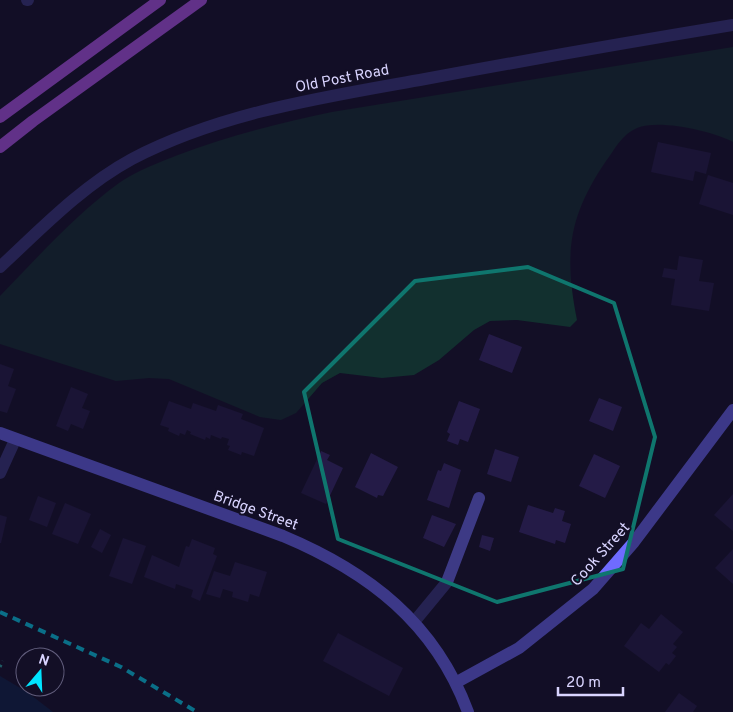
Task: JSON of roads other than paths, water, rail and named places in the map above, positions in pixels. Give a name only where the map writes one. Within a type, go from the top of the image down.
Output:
[{"type":"main road","points":[[0,117],[160,0]]},
{"type":"main road","points":[[0,148],[32,121],[201,0]]},
{"type":"street","name":"Old Post Road","points":[[0,267],[43,227],[102,178],[149,151],[223,122],[335,95],[733,25]]},
{"type":"street","name":"Cook Street","points":[[457,682],[494,664],[519,648],[593,589],[634,542],[733,410]]},
{"type":"street","name":"Bridge Street","points":[[0,433],[313,549],[356,572],[376,586],[414,622],[432,644],[457,682],[468,712]]},
{"type":"street","points":[[0,473],[15,440]]},
{"type":"street","points":[[414,622],[447,582],[479,498]]},
{"type":"water","points":[[0,676],[15,685],[15,697],[34,697],[53,712],[0,712]]},
{"type":"railway","points":[[0,612],[121,667],[197,712]]}]
